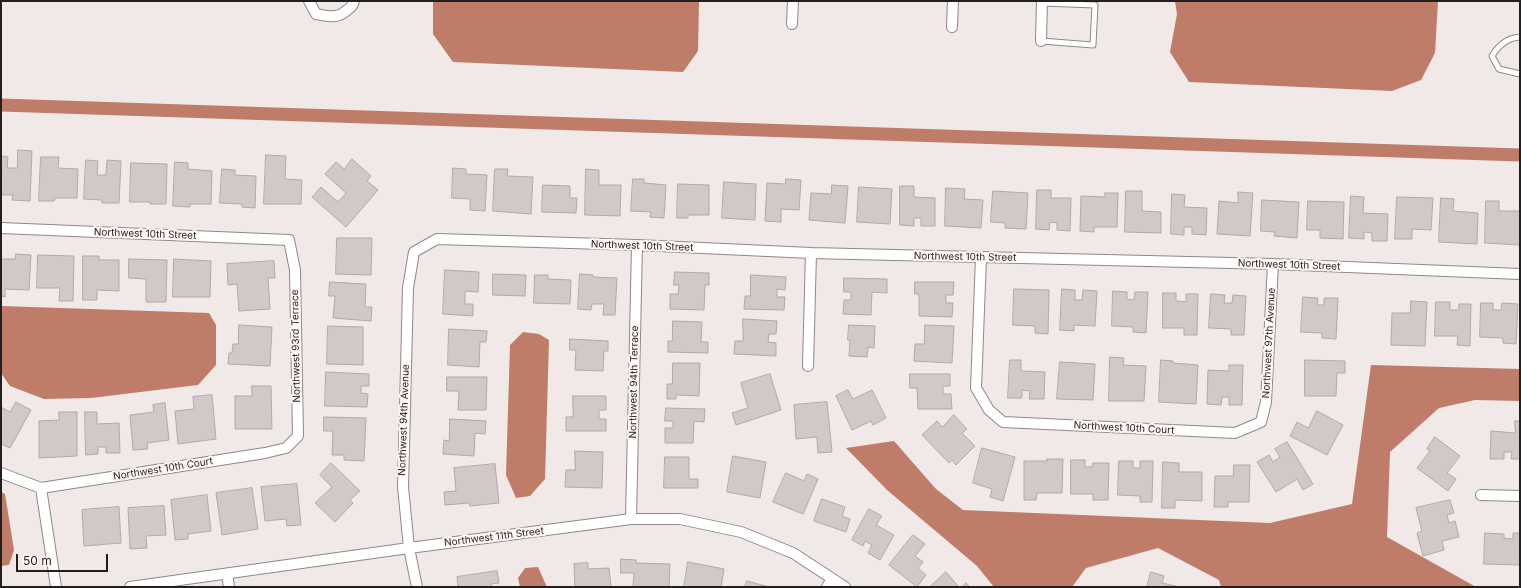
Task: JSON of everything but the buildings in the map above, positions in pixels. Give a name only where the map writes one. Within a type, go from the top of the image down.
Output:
[{"type":"street","points":[[309,1],[316,14],[329,17],[341,15],[353,5],[354,1]]},
{"type":"street","points":[[792,24],[794,1]]},
{"type":"street","points":[[952,27],[953,1]]},
{"type":"street","points":[[1041,41],[1042,2]]},
{"type":"street","name":"Northwest 10th Street","points":[[1,228],[289,240]]},
{"type":"street","name":"Northwest 10th Street","points":[[414,252],[437,239],[637,245],[811,254],[1273,264],[1520,274]]},
{"type":"street","name":"Northwest 93rd Terrace","points":[[286,448],[298,436],[295,270],[289,240]]},
{"type":"street","name":"Northwest 94th Terrace","points":[[631,519],[637,245]]},
{"type":"street","name":"Northwest 94th Avenue","points":[[414,252],[408,288],[403,487],[409,548],[417,587]]},
{"type":"street","points":[[808,366],[811,254]]},
{"type":"street","name":"Northwest 10th Court","points":[[981,257],[976,388],[989,410],[1004,422],[1235,433],[1261,422]]},
{"type":"street","name":"Northwest 97th Avenue","points":[[1261,422],[1266,402],[1273,264]]},
{"type":"street","name":"Northwest 10th Court","points":[[40,488],[265,453],[286,448]]},
{"type":"street","points":[[1,473],[40,488],[56,587]]},
{"type":"street","points":[[1482,494],[1520,496]]},
{"type":"street","name":"Northwest 11th Street","points":[[130,587],[631,519],[680,519],[741,532],[793,553],[830,583],[845,587]]},
{"type":"street","points":[[227,574],[229,587]]},
{"type":"lane","points":[[1041,41],[1093,45],[1095,5],[1042,2]]},
{"type":"lane","points":[[1520,37],[1498,46],[1492,56],[1499,69],[1520,74]]},
{"type":"shaded area","points":[[433,1],[699,1],[698,51],[683,72],[453,62],[433,34]]},
{"type":"shaded area","points":[[1175,1],[1438,1],[1435,53],[1421,80],[1392,91],[1189,82],[1170,52],[1177,14]]},
{"type":"shaded area","points":[[1,306],[209,313],[216,325],[216,365],[198,385],[91,398],[44,399],[10,386],[1,373]]},
{"type":"shaded area","points":[[523,332],[539,334],[549,340],[545,479],[530,496],[516,498],[506,475],[510,345]]},
{"type":"shaded area","points":[[1371,365],[1520,369],[1520,401],[1475,400],[1439,408],[1390,452],[1387,537],[1476,587],[1221,587],[1219,580],[1158,548],[1086,568],[1072,587],[994,587],[977,566],[887,490],[846,448],[894,441],[936,489],[963,510],[1270,523],[1352,504]]},
{"type":"shaded area","points":[[1,492],[5,494],[14,550],[9,565],[1,566]]},
{"type":"shaded area","points":[[538,567],[547,587],[520,587],[518,578],[525,568]]},
{"type":"waterway","points":[[1,105],[1520,155]]}]
